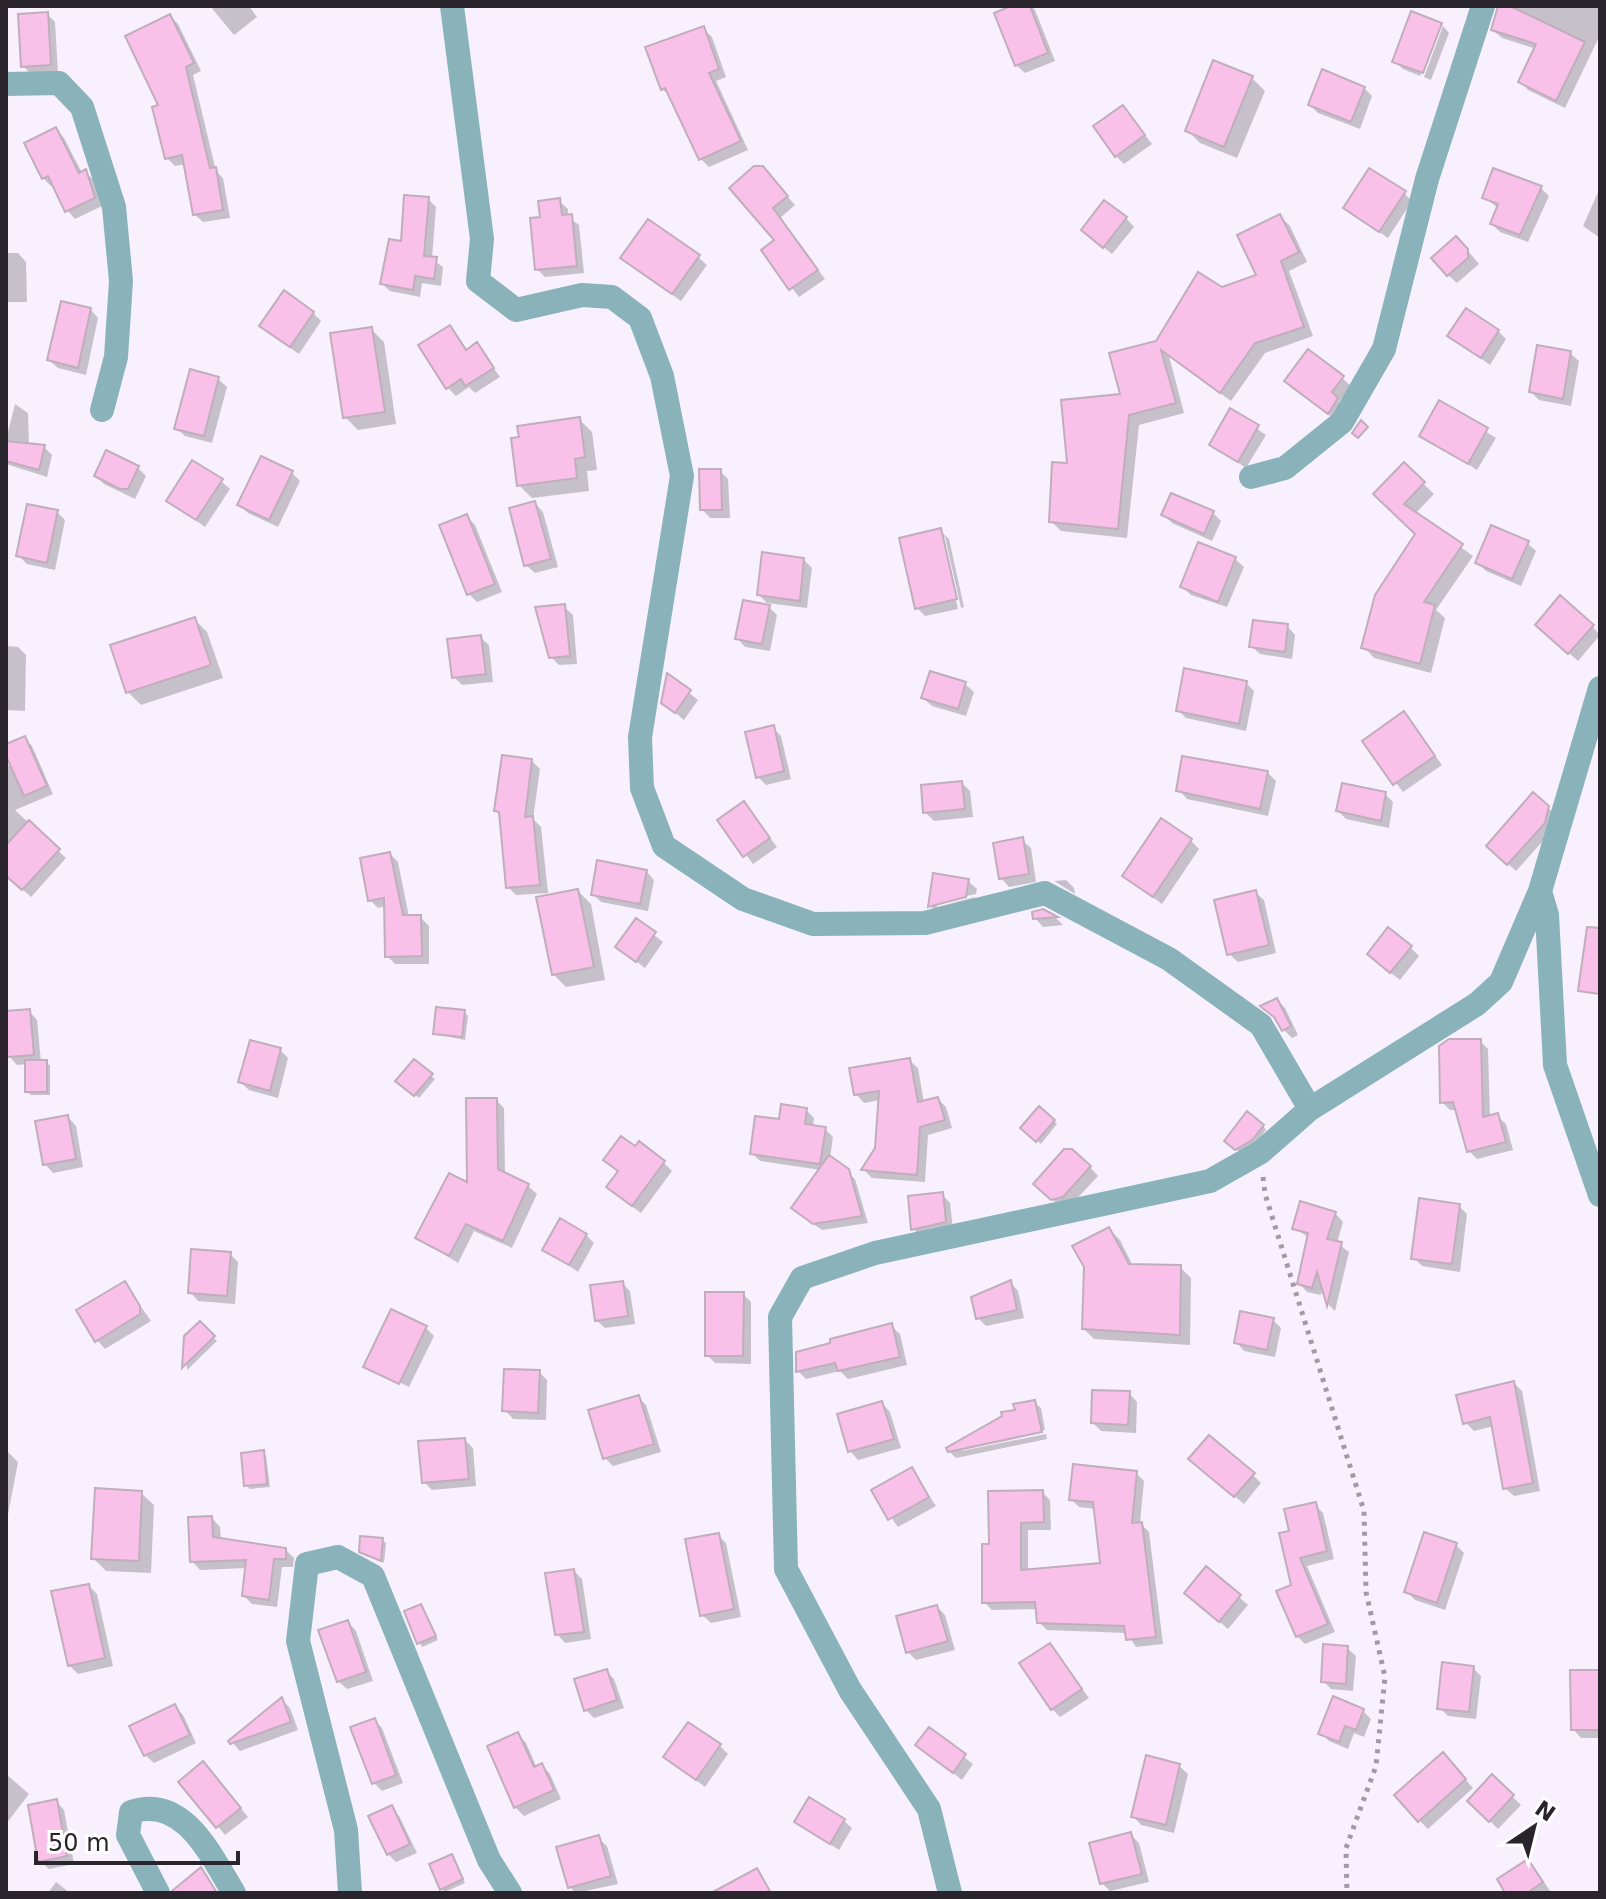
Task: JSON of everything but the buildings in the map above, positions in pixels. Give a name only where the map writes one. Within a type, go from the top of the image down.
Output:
[{"type":"street","points":[[452,6],[482,239],[478,281],[516,310],[582,295],[612,297],[640,318],[662,376],[682,476],[640,737],[642,788],[664,846],[743,899],[813,924],[925,923],[1045,893],[1169,959],[1261,1025],[1310,1109]]},
{"type":"street","points":[[1251,477],[1285,468],[1342,422],[1384,349],[1427,179],[1483,6]]},
{"type":"street","points":[[6,84],[59,83],[82,107],[114,207],[121,281],[116,357],[102,410]]},
{"type":"street","points":[[950,1893],[929,1809],[850,1690],[786,1569],[780,1317],[802,1278],[875,1253],[1210,1181],[1261,1152],[1310,1109],[1477,1004],[1501,982],[1540,891],[1600,688]]},
{"type":"street","points":[[1540,891],[1547,915],[1555,1065],[1600,1195]]},
{"type":"street","points":[[350,1893],[346,1830],[298,1641],[307,1564],[338,1557],[373,1576],[489,1860],[510,1893]]},
{"type":"street","points":[[158,1893],[128,1835],[131,1812],[147,1807],[166,1810],[199,1834],[234,1893]]},
{"type":"path","points":[[1261,1152],[1265,1194],[1364,1511],[1366,1592],[1385,1677],[1376,1766],[1346,1848],[1347,1893]]}]
